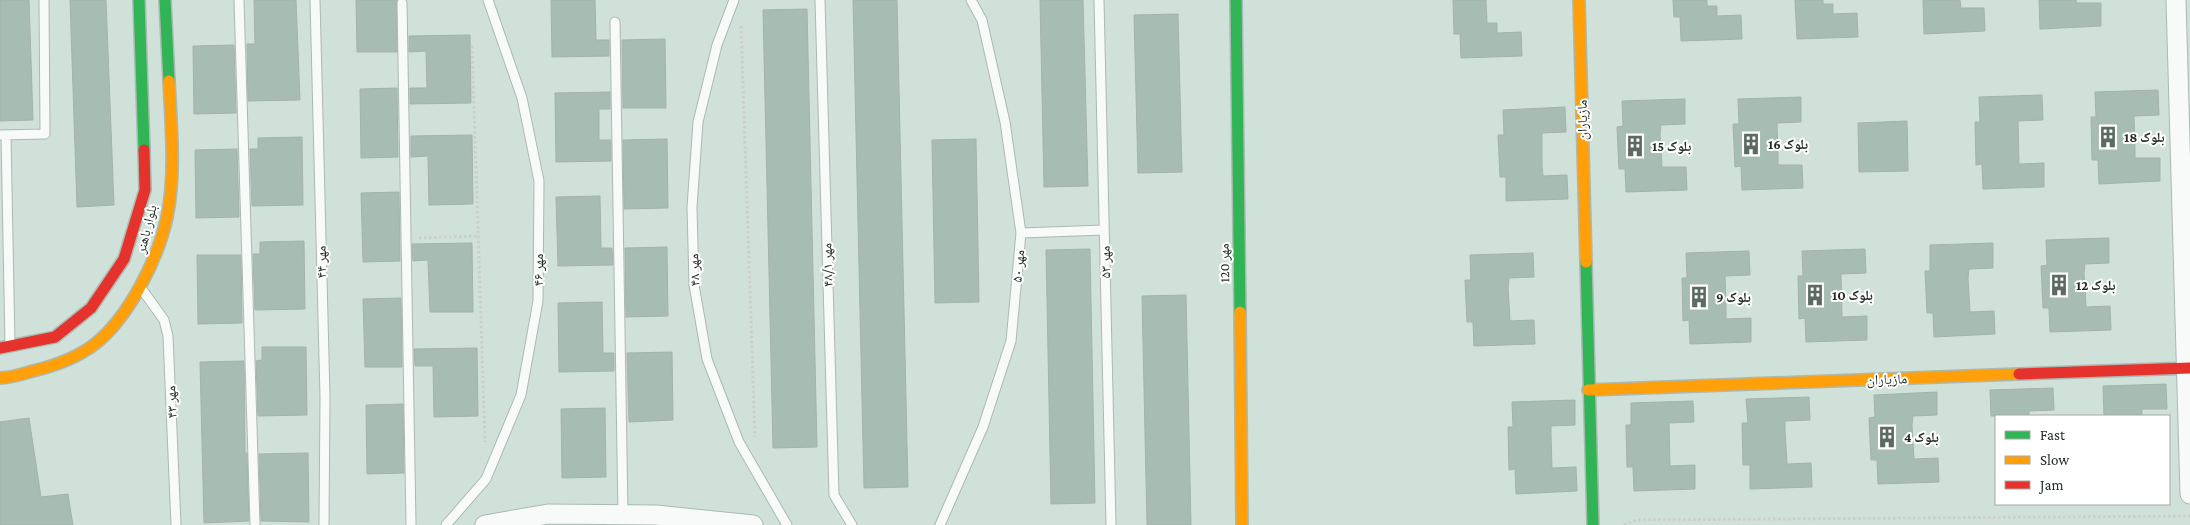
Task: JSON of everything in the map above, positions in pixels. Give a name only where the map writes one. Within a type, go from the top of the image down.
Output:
[{"type":"street","name":"بلوار باهنر","points":[[5,347],[55,337],[91,308],[124,259],[145,190],[139,0]]},
{"type":"street","name":"بلوار باهنر","points":[[0,378],[8,378],[54,366],[94,344],[125,312],[153,263],[167,217],[172,156],[165,0]]},
{"type":"street","name":"مهر 120","points":[[1236,0],[1242,525]]},
{"type":"street","name":"مازیاران","points":[[1579,0],[1593,525]]},
{"type":"street","points":[[2176,0],[2188,368],[2190,494]]},
{"type":"street","name":"مازیاران","points":[[1588,390],[2188,368]]},
{"type":"street","points":[[485,525],[548,514],[656,515],[753,525]]},
{"type":"lane","points":[[5,347],[3,135],[45,134],[44,0]]},
{"type":"lane","points":[[239,0],[254,525]]},
{"type":"lane","name":"مهر ۴۴","points":[[315,0],[325,397],[324,525]]},
{"type":"lane","name":"مهر ۴۶","points":[[446,525],[486,479],[521,395],[536,310],[539,181],[522,98],[488,0]]},
{"type":"lane","name":"مهر ۴۸","points":[[734,0],[717,45],[698,122],[692,206],[694,285],[707,358],[739,442],[787,525]]},
{"type":"lane","name":"مهر ۴۸/۱","points":[[820,0],[834,495],[852,525]]},
{"type":"lane","name":"مهر ۵۰","points":[[940,525],[983,428],[1011,341],[1021,233],[1006,122],[982,20],[971,0]]},
{"type":"lane","name":"مهر ۵۳","points":[[1099,0],[1111,525]]},
{"type":"lane","points":[[402,4],[411,525]]},
{"type":"lane","points":[[615,22],[623,515]]},
{"type":"lane","points":[[1021,233],[1104,230]]},
{"type":"lane","name":"مهر ۴۳","points":[[140,286],[164,320],[168,336],[176,525]]},
{"type":"path","points":[[741,20],[756,470]]},
{"type":"path","points":[[472,46],[486,479]]},
{"type":"path","points":[[406,238],[478,236]]},
{"type":"path","points":[[1624,525],[1637,520],[2190,516]]},
{"type":"building","points":[[0,0],[29,0],[33,120],[0,121]]},
{"type":"building","points":[[70,0],[106,0],[114,205],[77,207]]},
{"type":"building","points":[[254,0],[296,0],[300,100],[248,101],[247,44],[255,44]]},
{"type":"building","points":[[356,0],[397,0],[397,52],[357,52]]},
{"type":"building","points":[[551,0],[595,0],[596,40],[609,40],[609,56],[552,57]]},
{"type":"building","points":[[853,0],[897,0],[908,487],[864,488]]},
{"type":"building","points":[[1040,0],[1083,0],[1088,186],[1044,187]]},
{"type":"building","points":[[1453,0],[1486,0],[1487,23],[1497,23],[1497,33],[1521,32],[1522,56],[1461,58],[1460,34],[1454,34]]},
{"type":"building","points":[[1673,0],[1707,0],[1707,6],[1717,6],[1717,16],[1741,15],[1742,39],[1681,41],[1680,17],[1674,17]]},
{"type":"building","points":[[1795,0],[1823,0],[1823,4],[1833,4],[1833,14],[1857,13],[1858,37],[1797,39]]},
{"type":"building","points":[[1923,0],[1960,0],[1961,8],[1984,8],[1985,31],[1924,34]]},
{"type":"building","points":[[2039,0],[2076,0],[2077,3],[2101,3],[2101,26],[2040,29]]},
{"type":"building","points":[[807,9],[817,447],[773,448],[763,10]]},
{"type":"building","points":[[1178,14],[1182,172],[1138,173],[1134,15]]},
{"type":"building","points":[[470,35],[471,103],[410,104],[410,88],[427,88],[426,51],[409,52],[409,36]]},
{"type":"building","points":[[665,39],[666,108],[623,108],[622,40]]},
{"type":"building","points":[[234,45],[236,113],[194,114],[193,46]]},
{"type":"building","points":[[397,88],[398,157],[361,158],[360,89]]},
{"type":"building","name":"بلوک 18","points":[[2158,90],[2159,115],[2134,116],[2135,158],[2160,158],[2160,181],[2099,184],[2098,160],[2092,160],[2091,117],[2096,117],[2095,92]]},
{"type":"building","points":[[610,92],[610,109],[599,109],[599,140],[611,140],[611,161],[556,162],[555,93]]},
{"type":"building","points":[[2042,95],[2043,120],[2018,121],[2019,164],[2044,163],[2044,187],[1983,189],[1982,164],[1976,165],[1975,122],[1980,122],[1979,97]]},
{"type":"building","name":"بلوک 16","points":[[1801,97],[1801,122],[1777,123],[1778,165],[1802,165],[1803,188],[1742,190],[1741,166],[1735,167],[1733,124],[1739,124],[1738,99]]},
{"type":"building","name":"بلوک 15","points":[[1685,99],[1685,124],[1661,125],[1660,134],[1662,167],[1686,167],[1687,190],[1626,192],[1625,169],[1619,169],[1617,127],[1623,126],[1622,101]]},
{"type":"building","points":[[1565,107],[1566,132],[1542,133],[1542,166],[1543,176],[1567,175],[1568,199],[1506,201],[1506,177],[1500,177],[1498,135],[1504,135],[1503,110]]},
{"type":"building","points":[[1907,121],[1908,171],[1859,172],[1858,123]]},
{"type":"building","points":[[472,135],[473,204],[429,205],[428,156],[411,157],[411,136]]},
{"type":"building","points":[[302,137],[303,205],[252,206],[250,149],[258,149],[258,138]]},
{"type":"building","points":[[667,139],[668,208],[624,209],[623,140]]},
{"type":"building","points":[[976,139],[979,302],[935,303],[932,140]]},
{"type":"building","points":[[237,149],[239,217],[196,218],[195,150]]},
{"type":"building","points":[[399,192],[400,261],[363,262],[361,193]]},
{"type":"building","points":[[600,196],[601,248],[612,248],[613,265],[558,266],[556,197]]},
{"type":"building","name":"بلوک 12","points":[[2109,238],[2109,263],[2085,264],[2084,273],[2086,307],[2110,306],[2111,330],[2050,332],[2049,308],[2043,308],[2041,266],[2047,265],[2046,240]]},
{"type":"building","points":[[304,241],[305,309],[255,310],[253,254],[260,254],[260,242]]},
{"type":"building","points":[[472,243],[473,312],[430,312],[428,260],[413,261],[412,244]]},
{"type":"building","points":[[1993,243],[1993,268],[1969,269],[1968,278],[1970,312],[1994,311],[1995,334],[1934,337],[1933,313],[1927,313],[1925,271],[1930,271],[1930,245]]},
{"type":"building","points":[[667,247],[668,316],[626,317],[625,248]]},
{"type":"building","points":[[1090,249],[1095,503],[1051,504],[1046,250]]},
{"type":"building","name":"بلوک 10","points":[[1865,249],[1866,273],[1841,274],[1842,317],[1867,316],[1867,340],[1806,342],[1805,318],[1799,319],[1798,276],[1803,276],[1802,251]]},
{"type":"building","name":"بلوک 9","points":[[1749,251],[1750,275],[1725,276],[1726,319],[1751,318],[1751,342],[1690,344],[1689,320],[1683,321],[1682,278],[1687,278],[1686,253]]},
{"type":"building","points":[[1533,253],[1534,277],[1509,278],[1508,287],[1510,321],[1534,320],[1535,344],[1474,346],[1473,322],[1467,322],[1465,280],[1471,280],[1470,255]]},
{"type":"building","points":[[197,255],[241,255],[242,323],[198,324]]},
{"type":"building","points":[[1186,295],[1191,525],[1147,525],[1142,296]]},
{"type":"building","points":[[401,298],[402,367],[365,367],[363,299]]},
{"type":"building","points":[[602,302],[603,353],[614,353],[614,371],[559,372],[558,303]]},
{"type":"building","points":[[262,347],[306,347],[307,415],[258,416],[256,361],[262,360]]},
{"type":"building","points":[[477,348],[478,416],[434,417],[433,366],[415,366],[414,349]]},
{"type":"building","points":[[672,352],[673,420],[629,422],[627,353]]},
{"type":"building","points":[[244,361],[245,453],[247,453],[249,521],[204,523],[200,362]]},
{"type":"building","points":[[2166,384],[2167,409],[2142,409],[2142,415],[2104,415],[2103,386]]},
{"type":"building","points":[[2053,388],[2054,410],[2029,411],[2029,415],[1991,416],[1990,390]]},
{"type":"building","name":"بلوک 4","points":[[1937,392],[1937,415],[1913,416],[1912,425],[1914,459],[1938,458],[1939,482],[1878,484],[1877,460],[1871,460],[1869,418],[1875,417],[1874,395]]},
{"type":"building","points":[[1809,397],[1810,420],[1785,421],[1785,430],[1787,464],[1811,463],[1812,487],[1750,489],[1750,465],[1743,465],[1742,423],[1748,423],[1746,399]]},
{"type":"building","points":[[1575,400],[1575,425],[1551,426],[1551,435],[1552,468],[1576,467],[1577,491],[1516,494],[1515,469],[1509,470],[1508,427],[1513,427],[1512,402]]},
{"type":"building","points":[[1693,401],[1694,422],[1669,423],[1670,466],[1695,465],[1695,489],[1634,491],[1633,467],[1627,467],[1626,425],[1631,425],[1631,403]]},
{"type":"building","points":[[403,404],[404,473],[367,474],[366,405]]},
{"type":"building","points":[[605,408],[606,477],[562,478],[561,409]]},
{"type":"building","points":[[29,418],[41,497],[68,494],[73,525],[0,525],[0,422]]},
{"type":"building","points":[[308,453],[309,522],[261,521],[259,454]]},
{"type":"traffic: fast","points":[[139,0],[144,150]]},
{"type":"traffic: fast","points":[[165,0],[169,81]]},
{"type":"traffic: fast","points":[[1236,0],[1240,312]]},
{"type":"traffic: fast","points":[[1586,262],[1593,525]]},
{"type":"traffic: slow","points":[[1579,0],[1586,262]]},
{"type":"traffic: slow","points":[[0,378],[16,376],[49,367],[88,349],[107,333],[119,319],[140,286],[157,251],[170,201],[172,149],[169,81]]},
{"type":"traffic: slow","points":[[1240,312],[1242,525]]},
{"type":"traffic: slow","points":[[1588,390],[2019,374]]},
{"type":"traffic: jam","points":[[0,348],[55,337],[91,308],[124,259],[145,190],[144,150]]},
{"type":"traffic: jam","points":[[2019,374],[2190,368]]},
{"type":"place","name":"بلوک 18","points":[[2108,137]]},
{"type":"place","name":"بلوک 16","points":[[1751,144]]},
{"type":"place","name":"بلوک 15","points":[[1635,146]]},
{"type":"place","name":"بلوک 12","points":[[2059,285]]},
{"type":"place","name":"بلوک 10","points":[[1815,295]]},
{"type":"place","name":"بلوک 9","points":[[1699,297]]},
{"type":"place","name":"بلوک 4","points":[[1887,437]]}]
